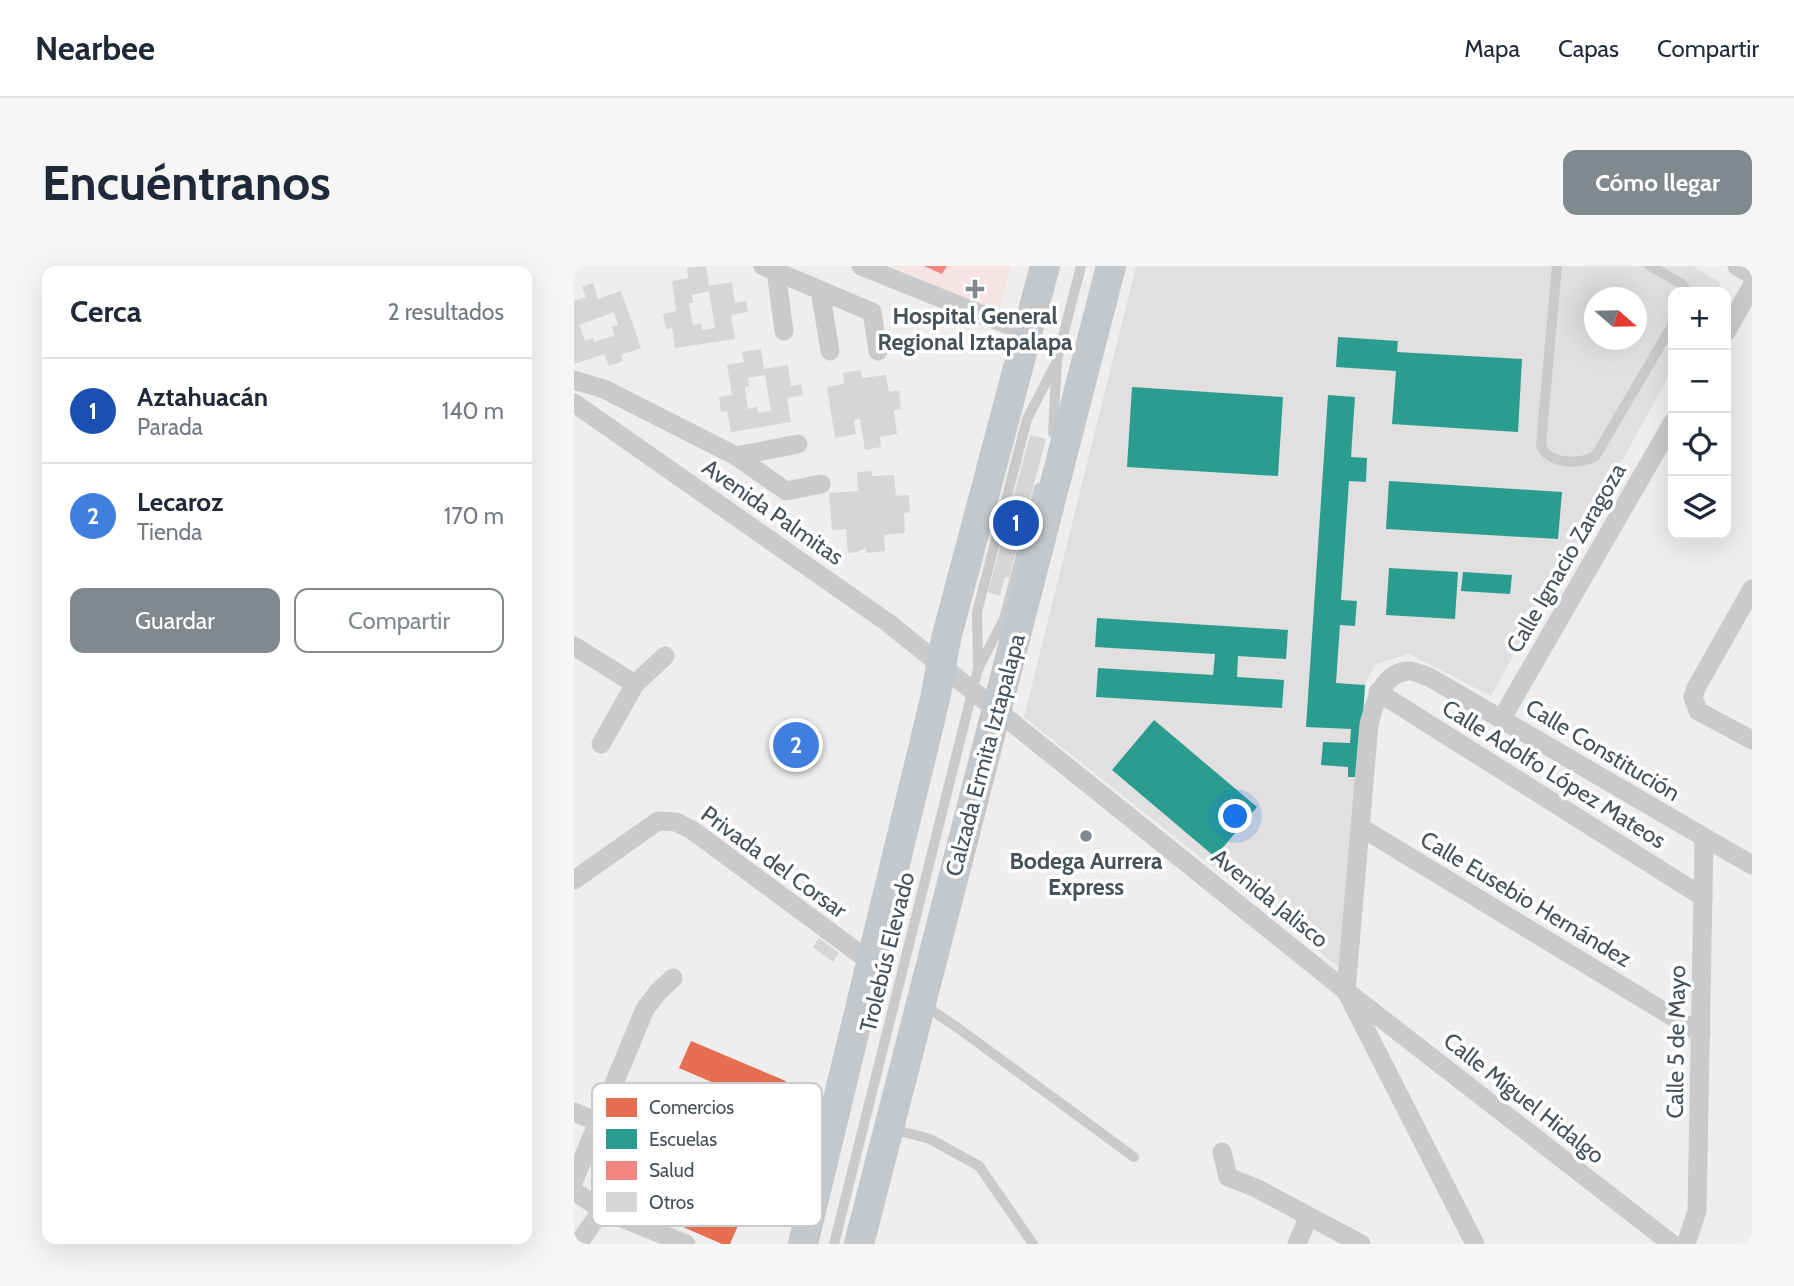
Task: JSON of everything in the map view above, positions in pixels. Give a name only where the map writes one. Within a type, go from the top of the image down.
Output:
[{"type":"main road","points":[[822,1167],[946,639],[1045,266]]},
{"type":"main road","name":"Calzada Ermita Iztapalapa","points":[[859,1244],[1111,266]]},
{"type":"main road","points":[[803,1244],[807,1226]]},
{"type":"street","points":[[862,266],[1028,332]]},
{"type":"street","points":[[1737,266],[1752,275]]},
{"type":"street","points":[[769,269],[872,312],[878,351]]},
{"type":"street","points":[[769,269],[784,331]]},
{"type":"street","points":[[1731,323],[1752,286]]},
{"type":"street","points":[[820,290],[830,351]]},
{"type":"street","points":[[574,380],[604,389],[736,456],[786,491],[821,484]]},
{"type":"street","name":"Avenida Palmitas","points":[[574,403],[887,622],[941,666]]},
{"type":"street","name":"Calle Ignacio Zaragoza","points":[[1502,718],[1668,431]]},
{"type":"street","points":[[736,456],[797,444]]},
{"type":"street","points":[[1752,589],[1693,696],[1698,711],[1752,740]]},
{"type":"street","points":[[574,646],[635,684]]},
{"type":"street","points":[[601,744],[635,684],[665,656]]},
{"type":"street","name":"Avenida Jalisco","points":[[941,666],[1346,991],[1475,1244]]},
{"type":"street","name":"Calle Constitución","points":[[1378,692],[1391,677],[1409,671],[1429,677],[1752,865]]},
{"type":"street","points":[[1346,991],[1369,724],[1378,692]]},
{"type":"street","name":"Calle Adolfo López Mateos","points":[[1378,692],[1703,897]]},
{"type":"street","name":"Privada del Corsar","points":[[574,880],[658,821],[676,822],[692,830],[872,963]]},
{"type":"street","name":"Calle Eusebio Hernández","points":[[1362,828],[1701,1034]]},
{"type":"street","name":"Calle 5 de Mayo","points":[[1686,1244],[1697,1212],[1704,839]]},
{"type":"street","points":[[614,1083],[645,1009],[673,978]]},
{"type":"street","name":"Calle Miguel Hidalgo","points":[[1346,991],[1672,1244]]},
{"type":"street","points":[[574,1112],[592,1120]]},
{"type":"street","points":[[574,1180],[592,1136]]},
{"type":"street","points":[[1222,1152],[1228,1177],[1255,1188],[1361,1244]]},
{"type":"street","points":[[574,1191],[592,1203]]},
{"type":"street","points":[[1297,1244],[1308,1218]]},
{"type":"street","points":[[578,1244],[592,1224]]},
{"type":"street","points":[[642,1226],[686,1244]]},
{"type":"lane","name":"Trolebús Elevado","points":[[1052,440],[1055,427],[1057,360],[1081,266]]},
{"type":"lane","points":[[1557,266],[1541,444],[1545,454],[1552,459],[1588,461],[1596,456],[1668,333]]},
{"type":"lane","points":[[1650,266],[1684,287]]},
{"type":"lane","name":"Trolebús Elevado","points":[[978,669],[977,612],[980,598],[1027,419],[1057,360]]},
{"type":"lane","name":"Trolebús Elevado","points":[[834,1244],[978,669],[1004,619],[1041,479]]},
{"type":"lane","points":[[920,1003],[1134,1157]]},
{"type":"lane","points":[[888,1128],[930,1139],[979,1166],[1033,1244]]},
{"type":"shaded area","name":"Hospital General Regional Iztapalapa","points":[[890,266],[1011,266],[999,312]]},
{"type":"shaded area","points":[[1136,266],[1692,266],[1721,283],[1719,287],[1668,287],[1668,378],[1491,696],[1409,654],[1376,664],[1366,681],[1341,969],[1024,717]]},
{"type":"building: Comercios","points":[[691,1041],[786,1081],[714,1083],[679,1068]]},
{"type":"building: Comercios","points":[[681,1226],[738,1226],[730,1244],[722,1244]]},
{"type":"building: Escuelas","points":[[1338,337],[1398,341],[1397,352],[1522,359],[1518,432],[1392,424],[1396,371],[1336,367]]},
{"type":"building: Escuelas","points":[[1132,387],[1283,397],[1278,476],[1127,467]]},
{"type":"building: Escuelas","points":[[1328,395],[1355,397],[1351,457],[1367,458],[1366,482],[1349,481],[1341,600],[1357,601],[1355,626],[1340,625],[1336,683],[1365,685],[1359,777],[1348,777],[1348,767],[1321,765],[1323,742],[1350,743],[1351,729],[1306,727]]},
{"type":"building: Escuelas","points":[[1389,481],[1562,492],[1558,539],[1386,529]]},
{"type":"building: Escuelas","points":[[1389,568],[1458,572],[1455,619],[1386,615]]},
{"type":"building: Escuelas","points":[[1463,572],[1512,575],[1510,594],[1461,591]]},
{"type":"building: Escuelas","points":[[1097,618],[1288,630],[1286,659],[1238,656],[1237,677],[1284,680],[1282,708],[1096,697],[1098,668],[1213,675],[1215,654],[1095,647]]},
{"type":"building: Escuelas","points":[[1154,720],[1257,807],[1215,857],[1112,770]]},
{"type":"building: Salud","points":[[924,266],[947,266],[942,274]]},
{"type":"building: Otros","points":[[706,266],[709,286],[732,282],[735,303],[746,301],[748,312],[731,315],[735,339],[675,348],[672,328],[666,329],[663,314],[676,311],[672,281],[688,278],[687,268]],"holes":[[[709,291],[715,328],[702,330],[701,324],[693,325],[689,303],[693,303],[692,295]]]},
{"type":"building: Otros","points":[[593,283],[598,299],[621,291],[641,348],[621,355],[623,361],[609,366],[604,354],[575,364],[574,301],[586,297],[582,287]],"holes":[[[614,312],[618,325],[612,327],[615,335],[594,342],[593,338],[585,341],[579,325]]]},
{"type":"building: Otros","points":[[761,349],[764,369],[788,365],[791,386],[801,384],[803,395],[787,398],[791,422],[731,432],[727,411],[721,412],[719,397],[732,395],[727,365],[744,362],[742,352]],"holes":[[[765,375],[771,411],[758,413],[757,407],[748,409],[745,387],[749,386],[748,378]]]},
{"type":"building: Otros","points":[[861,370],[862,378],[886,375],[889,392],[899,390],[901,409],[894,410],[897,434],[880,437],[881,447],[865,450],[860,419],[854,420],[856,434],[835,438],[827,387],[844,384],[843,373]]},
{"type":"building: Otros","points":[[1030,435],[1046,439],[1009,578],[1005,577],[1000,596],[988,592]]},
{"type":"building: Otros","points":[[872,471],[872,476],[894,475],[896,496],[909,495],[910,512],[904,513],[905,533],[884,535],[885,551],[867,553],[865,548],[848,553],[846,529],[832,530],[829,493],[858,491],[857,472]]},
{"type":"building: Otros","points":[[819,938],[839,953],[833,962],[813,947]]},
{"type":"place","name":"Hospital General Regional Iztapalapa","points":[[975,289]]},
{"type":"place","name":"Aztahuacán","points":[[1016,523]]},
{"type":"place","name":"Lecaroz","points":[[796,745]]},
{"type":"place","name":"Bodega Aurrera Express","points":[[1086,836]]}]
